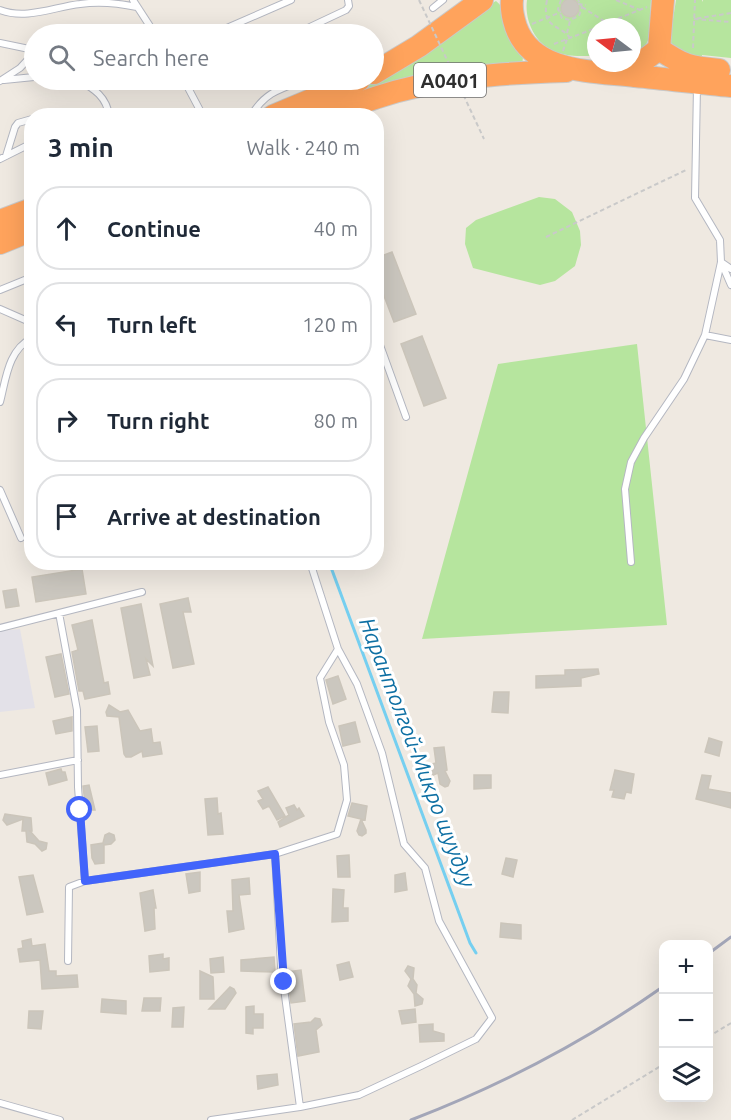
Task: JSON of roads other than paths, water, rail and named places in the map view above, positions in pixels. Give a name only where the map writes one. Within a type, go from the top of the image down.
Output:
[{"type":"highway","name":"A0401","points":[[384,66],[419,46],[482,0]]},
{"type":"highway","name":"A0401","points":[[512,0],[514,21],[524,42],[533,52],[546,60],[569,62],[587,67]]},
{"type":"highway","points":[[657,2],[659,49],[676,62],[692,67],[731,71]]},
{"type":"highway","name":"A0401","points":[[641,60],[659,49]]},
{"type":"highway","name":"A0401","points":[[349,108],[377,97],[434,83],[517,72],[569,62]]},
{"type":"highway","name":"A0401","points":[[604,72],[731,86]]},
{"type":"highway","name":"A0401","points":[[292,108],[334,90]]},
{"type":"highway","points":[[0,221],[24,212]]},
{"type":"highway","points":[[0,243],[24,233]]},
{"type":"lane","points":[[133,0],[148,24]]},
{"type":"lane","points":[[236,24],[291,0]]},
{"type":"lane","points":[[316,24],[346,10],[349,6],[348,0]]},
{"type":"lane","points":[[433,8],[443,0]]},
{"type":"lane","points":[[0,10],[20,15],[100,2],[137,7]]},
{"type":"lane","points":[[0,43],[24,49]]},
{"type":"lane","points":[[0,81],[24,63]]},
{"type":"lane","points":[[0,81],[24,78]]},
{"type":"lane","points":[[631,562],[626,489],[630,462],[684,379],[705,335],[721,262],[720,240],[695,198],[697,83]]},
{"type":"lane","points":[[94,90],[103,97],[108,108]]},
{"type":"lane","points":[[190,90],[199,108]]},
{"type":"lane","points":[[255,108],[258,102],[280,90]]},
{"type":"lane","points":[[3,158],[15,127],[24,121]]},
{"type":"lane","points":[[3,158],[24,147]]},
{"type":"lane","points":[[721,262],[731,269]]},
{"type":"lane","points":[[721,262],[731,285]]},
{"type":"lane","points":[[0,290],[24,281]]},
{"type":"lane","points":[[0,309],[24,320]]},
{"type":"lane","points":[[705,335],[731,340]]},
{"type":"lane","points":[[0,402],[11,360],[24,344]]},
{"type":"lane","points":[[384,356],[406,417]]},
{"type":"lane","points":[[0,490],[21,538]]},
{"type":"lane","points":[[211,1120],[300,1107],[359,1095],[477,1039],[492,1018],[439,921],[425,868],[404,844],[382,753],[357,684],[338,649],[313,570]]},
{"type":"lane","points":[[0,628],[141,592]]},
{"type":"lane","points":[[59,613],[78,710],[78,787],[85,881]]},
{"type":"lane","points":[[68,961],[69,887],[85,881],[275,854],[337,834],[348,800],[344,765],[329,723],[320,678],[338,649]]},
{"type":"lane","points":[[0,775],[78,760]]},
{"type":"lane","points":[[275,854],[281,966],[300,1107]]},
{"type":"lane","points":[[0,1103],[60,1120]]},
{"type":"waterway","name":"Нарантолгой-Микро шуудуу","points":[[332,570],[470,943],[476,953]]},
{"type":"railway","points":[[713,950],[731,937]]},
{"type":"railway","points":[[411,1120],[444,1107],[541,1061],[573,1044],[659,989]]}]
